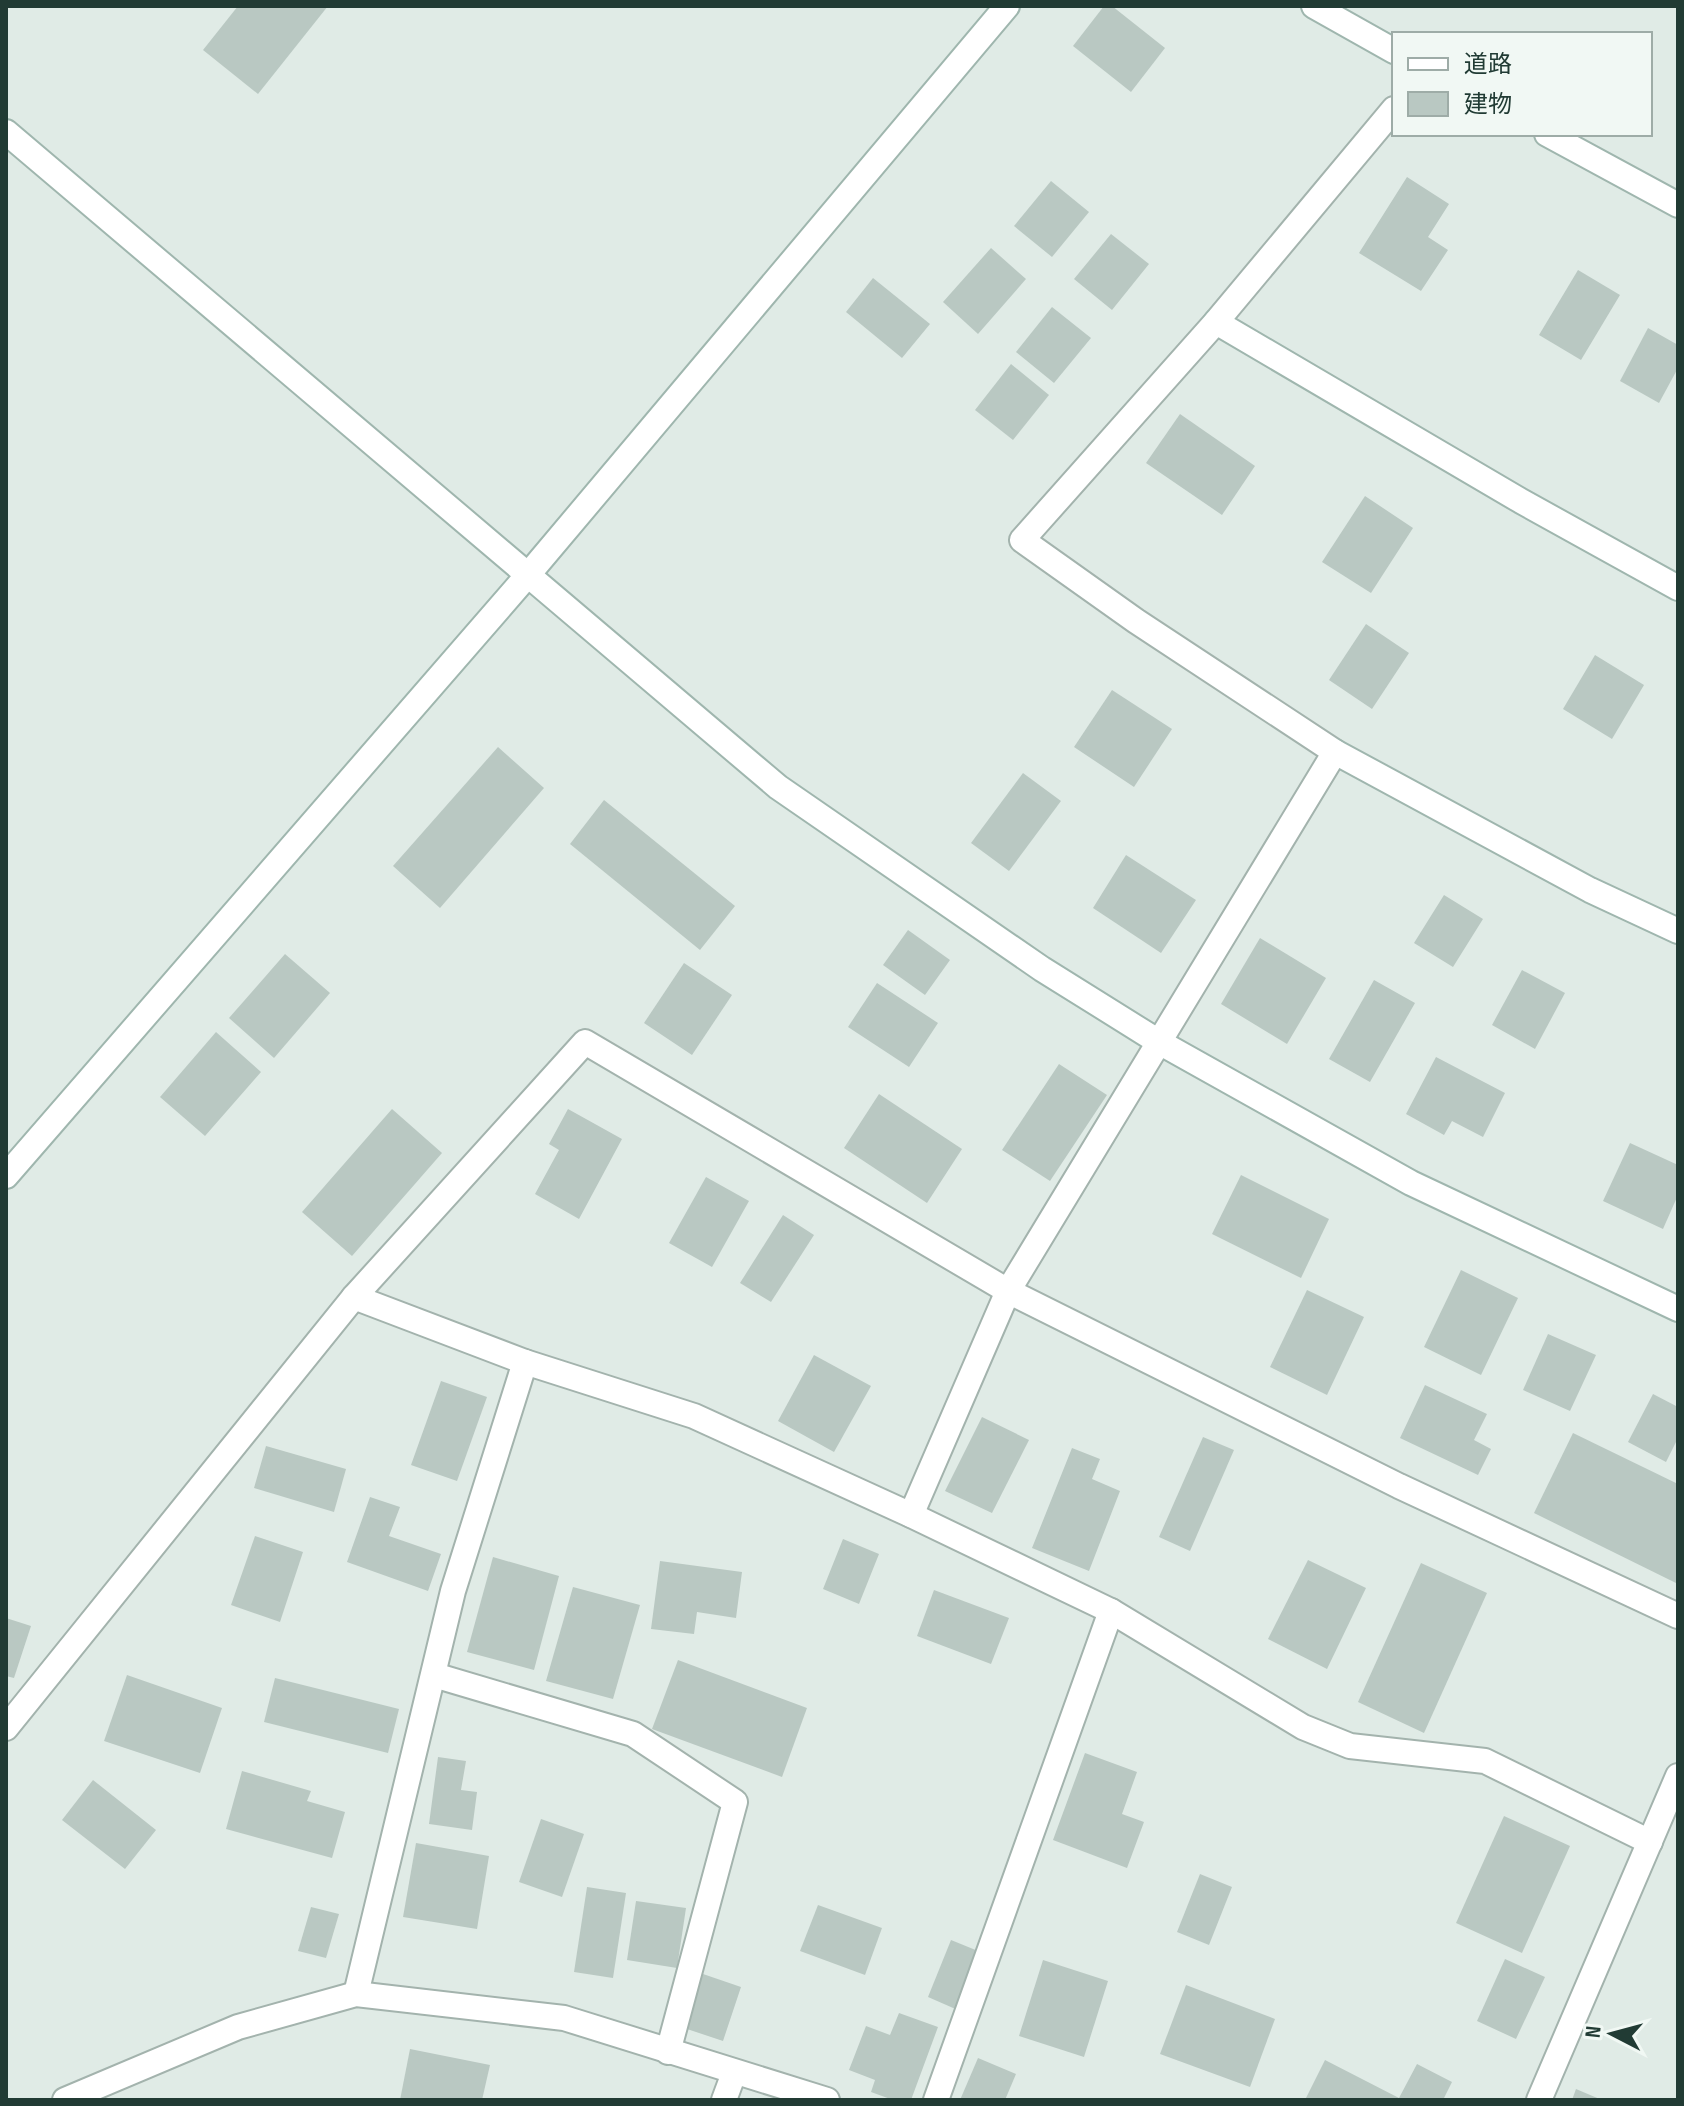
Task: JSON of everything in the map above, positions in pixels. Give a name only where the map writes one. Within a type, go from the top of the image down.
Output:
[{"type":"street","points":[[6,1176],[527,576],[1007,6]]},
{"type":"street","points":[[1314,6],[1392,50]]},
{"type":"street","points":[[1392,111],[1216,322],[1022,540],[1136,621],[1335,752],[1590,890],[1678,931]]},
{"type":"street","points":[[6,132],[778,787],[1042,969],[1159,1042],[1411,1183],[1678,1309]]},
{"type":"street","points":[[1551,136],[1678,205]]},
{"type":"street","points":[[1216,322],[1521,501],[1678,588]]},
{"type":"street","points":[[911,1515],[1008,1291],[1335,752]]},
{"type":"street","points":[[6,1728],[354,1297],[585,1042],[1008,1291],[1399,1486],[1678,1616]]},
{"type":"street","points":[[354,1297],[525,1362],[694,1416],[1111,1611],[1303,1727],[1350,1746],[1485,1761],[1650,1842]]},
{"type":"street","points":[[356,1994],[453,1591],[525,1362]]},
{"type":"street","points":[[936,2100],[1111,1611]]},
{"type":"street","points":[[434,1675],[633,1734],[735,1802],[668,2052]]},
{"type":"street","points":[[1539,2100],[1678,1776]]},
{"type":"street","points":[[65,2100],[238,2027],[356,1994],[564,2018],[827,2100]]},
{"type":"street","points":[[724,2100],[734,2073]]},
{"type":"building","points":[[238,6],[328,6],[258,94],[203,50]]},
{"type":"building","points":[[1104,6],[1112,6],[1165,48],[1131,92],[1073,46]]},
{"type":"building","points":[[1407,177],[1449,204],[1428,237],[1448,250],[1421,291],[1359,253]]},
{"type":"building","points":[[1051,181],[1089,212],[1052,257],[1014,226]]},
{"type":"building","points":[[1111,234],[1149,264],[1112,310],[1074,279]]},
{"type":"building","points":[[991,248],[1026,279],[978,334],[943,302]]},
{"type":"building","points":[[1578,270],[1620,295],[1581,360],[1539,335]]},
{"type":"building","points":[[873,278],[930,324],[902,358],[846,312]]},
{"type":"building","points":[[1052,307],[1091,338],[1054,383],[1016,352]]},
{"type":"building","points":[[1648,328],[1678,345],[1678,368],[1659,403],[1620,381]]},
{"type":"building","points":[[1011,364],[1049,395],[1013,440],[975,410]]},
{"type":"building","points":[[1180,414],[1255,466],[1222,515],[1146,463]]},
{"type":"building","points":[[1365,496],[1413,528],[1371,593],[1322,562]]},
{"type":"building","points":[[1366,624],[1409,653],[1372,709],[1329,680]]},
{"type":"building","points":[[1595,655],[1644,685],[1612,739],[1563,709]]},
{"type":"building","points":[[1112,690],[1172,729],[1134,787],[1074,747]]},
{"type":"building","points":[[498,747],[544,788],[440,908],[393,866]]},
{"type":"building","points":[[1023,773],[1061,801],[1009,871],[971,843]]},
{"type":"building","points":[[604,800],[735,906],[700,950],[570,844]]},
{"type":"building","points":[[1126,855],[1196,900],[1161,953],[1093,908]]},
{"type":"building","points":[[1444,895],[1483,919],[1453,967],[1414,943]]},
{"type":"building","points":[[908,930],[950,960],[925,995],[883,965]]},
{"type":"building","points":[[1260,938],[1326,978],[1287,1044],[1221,1004]]},
{"type":"building","points":[[285,954],[330,993],[274,1058],[229,1018]]},
{"type":"building","points":[[684,963],[732,995],[692,1055],[644,1023]]},
{"type":"building","points":[[1522,970],[1565,993],[1535,1049],[1492,1025]]},
{"type":"building","points":[[1374,980],[1415,1003],[1370,1082],[1329,1059]]},
{"type":"building","points":[[877,983],[938,1023],[909,1067],[848,1027]]},
{"type":"building","points":[[216,1032],[261,1072],[205,1136],[160,1097]]},
{"type":"building","points":[[1436,1057],[1505,1093],[1483,1137],[1452,1121],[1444,1135],[1406,1114]]},
{"type":"building","points":[[1059,1064],[1107,1095],[1050,1181],[1002,1150]]},
{"type":"building","points":[[879,1094],[962,1149],[927,1203],[844,1148]]},
{"type":"building","points":[[392,1109],[442,1153],[352,1256],[302,1212]]},
{"type":"building","points":[[568,1109],[622,1139],[579,1219],[535,1194],[559,1150],[549,1144]]},
{"type":"building","points":[[1630,1143],[1678,1165],[1678,1195],[1663,1229],[1603,1201]]},
{"type":"building","points":[[1241,1175],[1329,1219],[1301,1278],[1212,1234]]},
{"type":"building","points":[[706,1177],[749,1201],[712,1267],[669,1243]]},
{"type":"building","points":[[783,1215],[814,1235],[771,1302],[740,1283]]},
{"type":"building","points":[[1461,1270],[1518,1298],[1481,1375],[1424,1347]]},
{"type":"building","points":[[1307,1290],[1364,1317],[1327,1395],[1270,1367]]},
{"type":"building","points":[[1548,1334],[1596,1355],[1570,1411],[1523,1390]]},
{"type":"building","points":[[814,1355],[871,1386],[834,1452],[778,1421]]},
{"type":"building","points":[[441,1381],[487,1397],[457,1481],[411,1465]]},
{"type":"building","points":[[1425,1385],[1487,1414],[1474,1440],[1491,1449],[1478,1475],[1400,1438]]},
{"type":"building","points":[[1653,1394],[1678,1407],[1678,1438],[1666,1462],[1628,1442]]},
{"type":"building","points":[[982,1417],[1029,1440],[992,1513],[945,1491]]},
{"type":"building","points":[[1573,1433],[1678,1484],[1678,1584],[1534,1513]]},
{"type":"building","points":[[1203,1437],[1234,1450],[1190,1551],[1159,1537]]},
{"type":"building","points":[[266,1446],[346,1469],[334,1512],[254,1488]]},
{"type":"building","points":[[1072,1448],[1100,1459],[1092,1479],[1120,1491],[1089,1571],[1032,1548]]},
{"type":"building","points":[[370,1497],[400,1507],[389,1536],[441,1554],[428,1591],[347,1562]]},
{"type":"building","points":[[255,1536],[303,1552],[280,1622],[231,1605]]},
{"type":"building","points":[[843,1539],[879,1554],[859,1604],[823,1589]]},
{"type":"building","points":[[493,1557],[559,1576],[534,1670],[467,1652]]},
{"type":"building","points":[[1308,1560],[1366,1588],[1327,1669],[1268,1639]]},
{"type":"building","points":[[660,1561],[742,1572],[736,1618],[697,1612],[694,1634],[651,1629]]},
{"type":"building","points":[[1421,1563],[1487,1593],[1424,1733],[1358,1702]]},
{"type":"building","points":[[573,1587],[640,1605],[613,1699],[546,1681]]},
{"type":"building","points":[[934,1590],[1009,1618],[991,1664],[917,1636]]},
{"type":"building","points":[[6,1618],[31,1626],[14,1678],[6,1676]]},
{"type":"building","points":[[678,1660],[807,1708],[782,1777],[652,1729]]},
{"type":"building","points":[[127,1675],[222,1708],[200,1773],[104,1741]]},
{"type":"building","points":[[275,1678],[399,1709],[388,1753],[264,1722]]},
{"type":"building","points":[[1085,1753],[1137,1772],[1122,1814],[1144,1822],[1127,1868],[1053,1840]]},
{"type":"building","points":[[438,1757],[466,1761],[461,1790],[477,1792],[472,1830],[429,1824]]},
{"type":"building","points":[[242,1771],[311,1791],[307,1801],[345,1812],[332,1858],[226,1829]]},
{"type":"building","points":[[93,1780],[156,1830],[125,1869],[62,1820]]},
{"type":"building","points":[[1504,1816],[1570,1846],[1522,1953],[1456,1923]]},
{"type":"building","points":[[541,1819],[584,1834],[562,1897],[519,1882]]},
{"type":"building","points":[[416,1843],[489,1856],[477,1929],[403,1917]]},
{"type":"building","points":[[1200,1874],[1232,1887],[1209,1945],[1177,1932]]},
{"type":"building","points":[[587,1887],[626,1893],[613,1978],[574,1972]]},
{"type":"building","points":[[636,1901],[686,1908],[677,1968],[627,1960]]},
{"type":"building","points":[[818,1905],[882,1928],[865,1975],[800,1951]]},
{"type":"building","points":[[311,1907],[339,1914],[326,1958],[298,1951]]},
{"type":"building","points":[[951,1940],[983,1953],[960,2011],[928,1997]]},
{"type":"building","points":[[1505,1959],[1545,1977],[1516,2039],[1477,2021]]},
{"type":"building","points":[[1043,1960],[1108,1981],[1084,2057],[1019,2036]]},
{"type":"building","points":[[703,1974],[741,1987],[723,2041],[684,2028]]},
{"type":"building","points":[[1186,1985],[1275,2019],[1250,2087],[1160,2054]]},
{"type":"building","points":[[899,2013],[938,2027],[911,2100],[893,2100],[871,2092],[875,2080],[849,2070],[866,2026],[890,2035]]},
{"type":"building","points":[[410,2049],[490,2065],[482,2100],[400,2100]]},
{"type":"building","points":[[978,2058],[1016,2074],[1005,2100],[960,2100]]},
{"type":"building","points":[[1325,2060],[1399,2098],[1417,2064],[1452,2082],[1443,2100],[1305,2100]]},
{"type":"building","points":[[1576,2089],[1602,2100],[1572,2100]]}]
